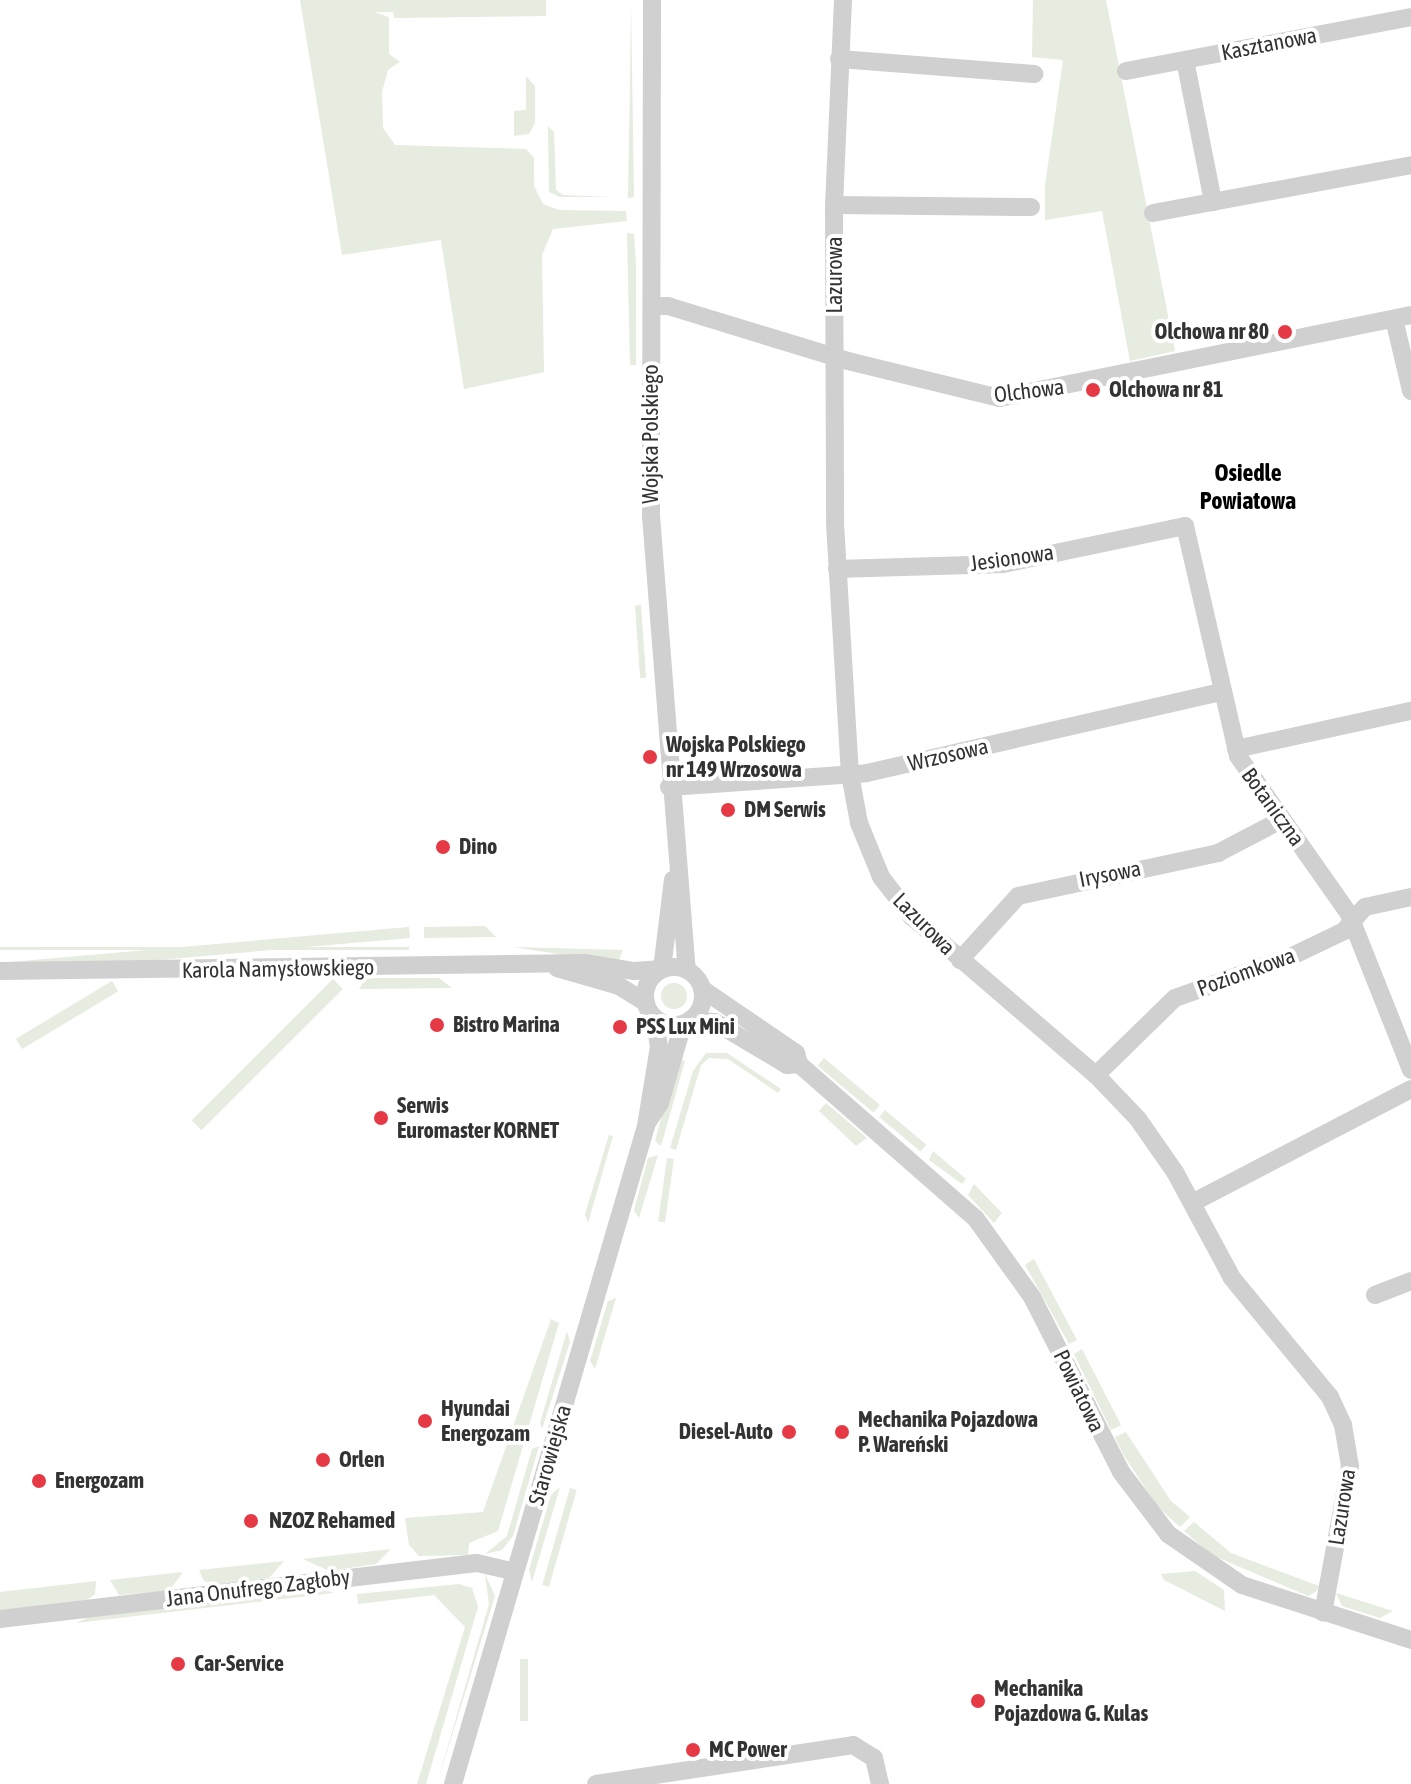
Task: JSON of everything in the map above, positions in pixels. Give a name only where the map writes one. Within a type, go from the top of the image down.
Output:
[{"type":"street","name":"Wojska Polskiego","points":[[652,0],[651,516],[675,868],[687,970]]},
{"type":"street","name":"Lazurowa","points":[[843,0],[834,205],[837,569],[850,774],[859,823],[881,877],[912,917],[1096,1075],[1145,1127],[1192,1203],[1232,1278],[1311,1370],[1343,1425],[1349,1475],[1323,1613]]},
{"type":"street","name":"Kasztanowa","points":[[1126,71],[1411,17]]},
{"type":"street","points":[[839,59],[1034,74]]},
{"type":"street","points":[[1185,60],[1213,202]]},
{"type":"street","points":[[1153,213],[1411,165]]},
{"type":"street","points":[[834,205],[1031,207]]},
{"type":"street","name":"Olchowa","points":[[652,306],[684,311],[972,395],[1011,397],[1403,317]]},
{"type":"street","points":[[1403,317],[1411,391]]},
{"type":"street","name":"Jesionowa","points":[[837,569],[1003,564],[1185,526]]},
{"type":"street","name":"Botaniczna","points":[[1185,526],[1236,749],[1281,820],[1353,921],[1411,1070]]},
{"type":"street","name":"Wrzosowa","points":[[669,787],[850,774],[1222,692]]},
{"type":"street","points":[[1236,749],[1411,711]]},
{"type":"street","name":"Irysowa","points":[[960,960],[1018,896],[1218,853],[1281,820]]},
{"type":"street","name":"Wojska Polskiego","points":[[662,969],[675,868]]},
{"type":"street","name":"Poziomkowa","points":[[1096,1075],[1175,998],[1282,961],[1344,931],[1365,907],[1411,897]]},
{"type":"street","name":"Karola Namysłowskiego","points":[[0,971],[555,967],[585,963],[634,971],[662,969]]},
{"type":"street","name":"Karola Namysłowskiego","points":[[555,967],[619,986],[650,1010]]},
{"type":"street","points":[[662,969],[687,970],[702,989],[701,1006],[687,1022],[667,1024],[650,1010],[649,981],[662,969]]},
{"type":"street","name":"Powiatowa","points":[[702,989],[796,1053],[799,1064],[953,1195],[985,1229],[1032,1297],[1109,1451],[1159,1524],[1227,1578],[1323,1613],[1411,1640]]},
{"type":"street","name":"Starowiejska","points":[[453,1784],[646,1126],[659,1047],[650,1010]]},
{"type":"street","name":"Starowiejska","points":[[646,1126],[660,1103],[687,1022]]},
{"type":"street","name":"Powiatowa","points":[[687,1022],[715,1022],[787,1065],[799,1064]]},
{"type":"street","points":[[1192,1203],[1411,1089]]},
{"type":"street","points":[[1375,1295],[1411,1281]]},
{"type":"street","name":"Jana Onufrego Zagłoby","points":[[0,1619],[477,1563],[515,1572]]},
{"type":"street","points":[[596,1784],[853,1745],[871,1753],[880,1784]]},
{"type":"shaded area","points":[[300,0],[546,0],[546,16],[394,18],[393,12],[374,12],[389,17],[389,54],[400,62],[388,70],[382,92],[383,128],[395,145],[526,149],[534,158],[534,186],[543,204],[559,210],[626,211],[627,221],[553,229],[542,255],[544,372],[464,389],[441,240],[342,255]]},
{"type":"shaded area","points":[[631,0],[634,197],[628,198],[630,85]]},
{"type":"shaded area","points":[[1033,0],[1106,0],[1175,351],[1130,361],[1102,211],[1045,220],[1045,185],[1063,60],[1032,57]]},
{"type":"shaded area","points":[[526,76],[535,86],[535,123],[529,134],[514,136],[514,111],[526,110]]},
{"type":"shaded area","points":[[548,126],[554,132],[556,190],[563,195],[612,197],[560,197],[549,192]]},
{"type":"shaded area","points":[[627,233],[634,234],[636,365],[630,365]]},
{"type":"shaded area","points":[[635,605],[641,605],[646,678],[640,678]]},
{"type":"shaded area","points":[[485,926],[496,937],[424,938],[424,927]]},
{"type":"shaded area","points":[[409,927],[410,938],[3,974],[2,963]]},
{"type":"shaded area","points":[[0,947],[409,947],[409,950],[0,950]]},
{"type":"shaded area","points":[[513,947],[623,950],[618,963]]},
{"type":"shaded area","points":[[366,978],[439,978],[452,988],[359,989]]},
{"type":"shaded area","points":[[333,979],[343,989],[201,1130],[192,1120]]},
{"type":"shaded area","points":[[112,981],[118,991],[22,1049],[16,1039]]},
{"type":"shaded area","points":[[674,983],[683,987],[687,996],[683,1005],[674,1009],[665,1005],[661,996],[665,987]]},
{"type":"shaded area","points":[[706,1053],[727,1053],[781,1089],[778,1093],[728,1059],[709,1058],[701,1065],[676,1150],[670,1148],[693,1071]]},
{"type":"shaded area","points":[[824,1058],[880,1105],[873,1113],[818,1066]]},
{"type":"shaded area","points":[[677,1059],[685,1061],[661,1146],[655,1141]]},
{"type":"shaded area","points":[[826,1103],[867,1138],[856,1146],[819,1111]]},
{"type":"shaded area","points":[[885,1110],[926,1145],[921,1152],[879,1117]]},
{"type":"shaded area","points":[[609,1135],[613,1136],[588,1223],[585,1214]]},
{"type":"shaded area","points":[[933,1151],[966,1179],[962,1184],[929,1160]]},
{"type":"shaded area","points":[[658,1155],[639,1218],[634,1210],[648,1158]]},
{"type":"shaded area","points":[[667,1158],[674,1159],[665,1222],[658,1221]]},
{"type":"shaded area","points":[[974,1184],[1002,1213],[994,1223],[968,1195]]},
{"type":"shaded area","points":[[1034,1259],[1077,1340],[1069,1344],[1025,1265]]},
{"type":"shaded area","points":[[616,1298],[595,1369],[590,1361],[608,1301]]},
{"type":"shaded area","points":[[551,1319],[559,1323],[498,1531],[469,1543],[468,1555],[419,1556],[409,1545],[405,1518],[483,1512]]},
{"type":"shaded area","points":[[567,1331],[570,1342],[542,1429],[540,1423]]},
{"type":"shaded area","points":[[1082,1349],[1121,1425],[1111,1430],[1074,1354]]},
{"type":"shaded area","points":[[1126,1432],[1171,1501],[1190,1517],[1180,1527],[1157,1506],[1123,1454],[1115,1437]]},
{"type":"shaded area","points":[[539,1446],[513,1536],[502,1550],[485,1554],[507,1536],[532,1449]]},
{"type":"shaded area","points":[[560,1487],[532,1582],[529,1570],[551,1495]]},
{"type":"shaded area","points":[[570,1488],[577,1490],[549,1587],[542,1585]]},
{"type":"shaded area","points":[[1194,1522],[1231,1553],[1319,1586],[1317,1591],[1308,1596],[1212,1555],[1184,1531]]},
{"type":"shaded area","points":[[391,1549],[376,1564],[329,1571],[303,1559]]},
{"type":"shaded area","points":[[284,1561],[269,1578],[215,1585],[204,1581],[199,1570]]},
{"type":"shaded area","points":[[1195,1571],[1224,1590],[1225,1611],[1164,1580],[1161,1574]]},
{"type":"shaded area","points":[[183,1572],[169,1591],[119,1595],[110,1580]]},
{"type":"shaded area","points":[[485,1574],[495,1596],[437,1784],[489,1604]]},
{"type":"shaded area","points":[[96,1581],[95,1594],[87,1600],[0,1611],[0,1592]]},
{"type":"shaded area","points":[[459,1584],[472,1588],[478,1607],[426,1784],[417,1784],[465,1627],[434,1595],[358,1604],[357,1594]]},
{"type":"shaded area","points":[[323,1589],[334,1593],[76,1623],[89,1617]]},
{"type":"shaded area","points":[[1336,1593],[1393,1611],[1380,1618],[1342,1606]]},
{"type":"shaded area","points":[[520,1659],[528,1659],[528,1721],[520,1721]]},
{"type":"place","name":"Olchowa nr 80","points":[[1285,332]]},
{"type":"place","name":"Olchowa nr 81","points":[[1093,390]]},
{"type":"place","name":"Wojska Polskiego nr 149 Wrzosowa","points":[[650,757]]},
{"type":"place","name":"DM Serwis","points":[[728,810]]},
{"type":"place","name":"Dino","points":[[443,847]]},
{"type":"place","name":"Bistro Marina","points":[[437,1025]]},
{"type":"place","name":"PSS Lux Mini","points":[[620,1027]]},
{"type":"place","name":"Serwis Euromaster KORNET","points":[[381,1118]]},
{"type":"place","name":"Hyundai Energozam","points":[[425,1421]]},
{"type":"place","name":"Diesel-Auto","points":[[789,1432]]},
{"type":"place","name":"Mechanika Pojazdowa P. Wareński","points":[[842,1432]]},
{"type":"place","name":"Orlen","points":[[323,1460]]},
{"type":"place","name":"Energozam","points":[[39,1481]]},
{"type":"place","name":"NZOZ Rehamed","points":[[251,1521]]},
{"type":"place","name":"Car-Service","points":[[178,1664]]},
{"type":"place","name":"Mechanika Pojazdowa G. Kulas","points":[[978,1701]]},
{"type":"place","name":"MC Power","points":[[693,1750]]},
{"type":"district","name":"Osiedle Powiatowa","points":[[1248,487]]}]
